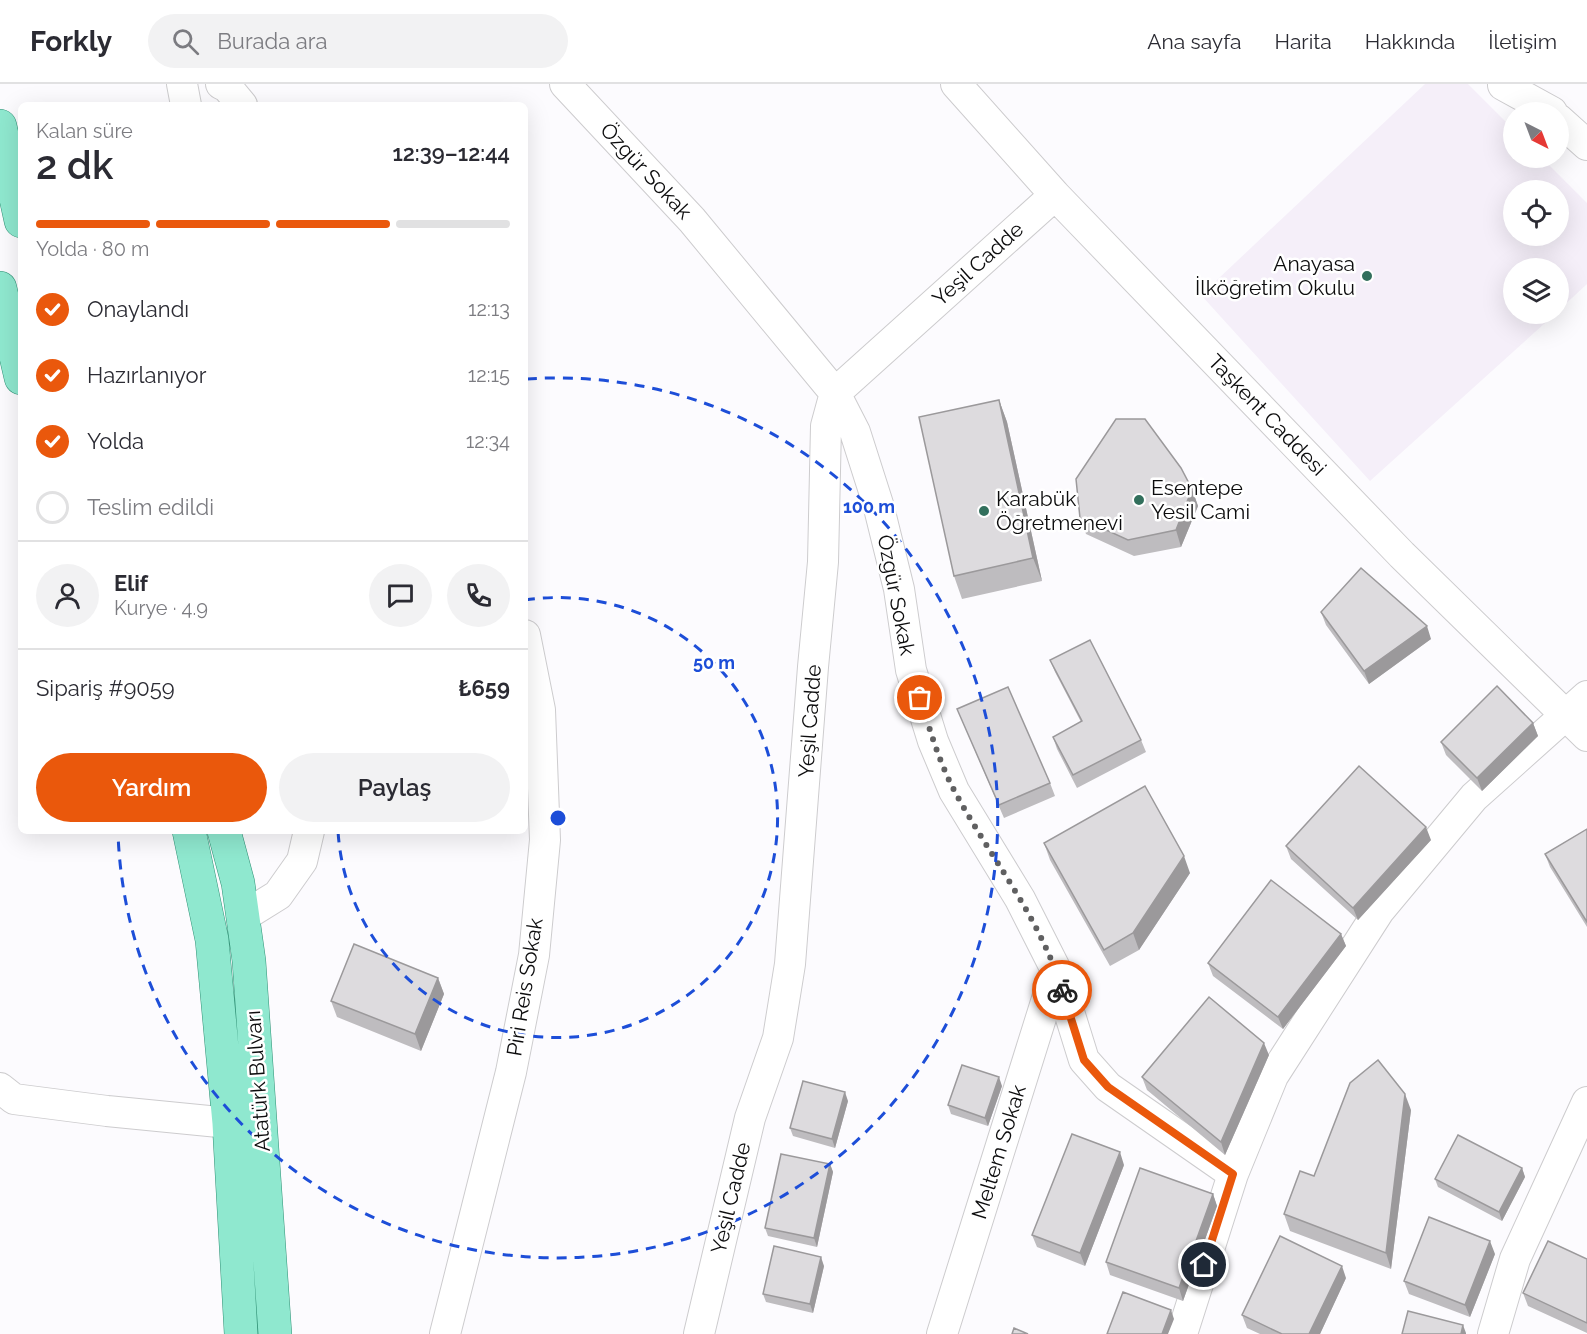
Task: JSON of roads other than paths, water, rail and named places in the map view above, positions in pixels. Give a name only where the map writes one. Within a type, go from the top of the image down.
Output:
[{"type":"main road","points":[[0,126],[18,207]]},
{"type":"main road","points":[[0,288],[18,365]]},
{"type":"main road","name":"Atatürk Bulvarı","points":[[190,834],[212,940],[229,1124],[241,1334]]},
{"type":"main road","name":"Atatürk Bulvarı","points":[[225,834],[238,883],[250,972],[275,1334]]},
{"type":"street","points":[[182,84],[185,102]]},
{"type":"street","points":[[221,84],[227,87],[240,102]]},
{"type":"street","name":"Özgür Sokak","points":[[565,84],[692,220],[835,393],[855,432],[878,504],[899,589],[911,670],[933,741],[954,791],[1020,899],[1056,970],[1084,1060],[1108,1087],[1233,1174]]},
{"type":"street","name":"Taşkent Caddesi","points":[[956,84],[1055,195],[1402,555],[1577,705],[1587,736]]},
{"type":"street","points":[[1503,85],[1536,102]]},
{"type":"street","points":[[1569,129],[1587,145]]},
{"type":"street","name":"Yeşil Cadde","points":[[699,1334],[750,1118],[778,1038],[790,964],[813,667],[824,562],[826,426],[835,393],[1055,195]]},
{"type":"street","name":"Piri Reis Sokak","points":[[445,1334],[511,1072],[534,955],[544,828],[540,710],[528,649]]},
{"type":"street","points":[[1182,1334],[1233,1174],[1273,1076],[1379,911],[1474,797],[1577,705]]},
{"type":"street","points":[[244,916],[278,896],[302,861],[308,834]]},
{"type":"street","name":"Meltem Sokak","points":[[942,1334],[1056,970]]},
{"type":"street","points":[[0,1088],[14,1099],[229,1124]]},
{"type":"street","points":[[1493,1334],[1515,1258],[1587,1102]]},
{"type":"place","name":"Anayasa İlköğretim Okulu","points":[[1367,276]]},
{"type":"place","name":"Esentepe Yesil Cami","points":[[1139,500]]},
{"type":"place","name":"Karabük Öğretmenevi","points":[[984,511]]}]
